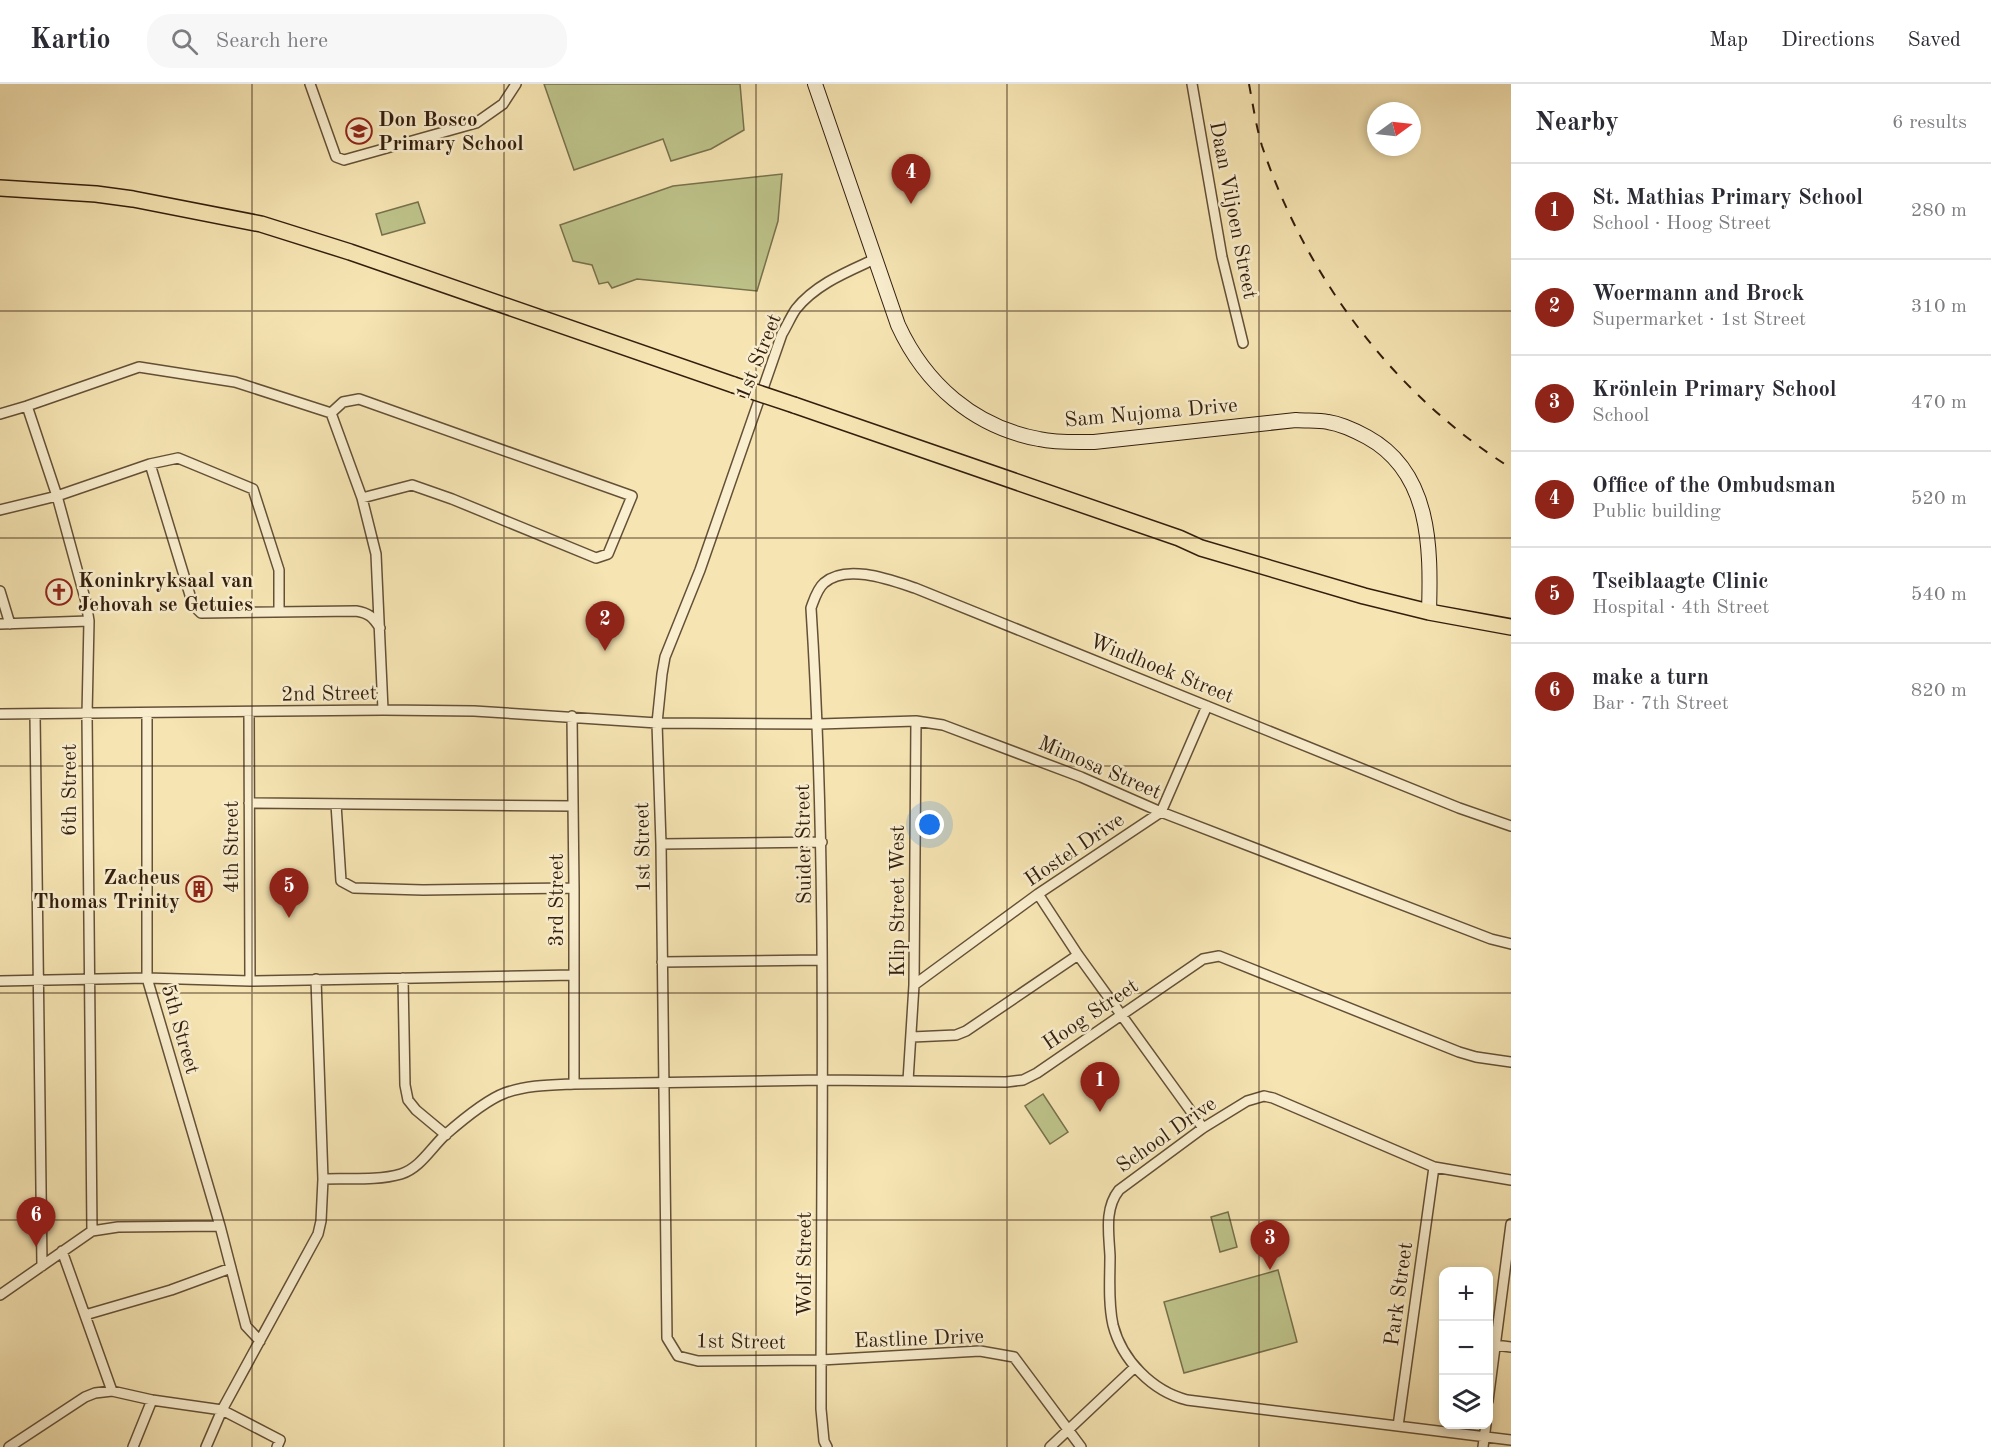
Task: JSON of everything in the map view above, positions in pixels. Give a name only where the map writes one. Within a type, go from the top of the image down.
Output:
[{"type":"highway","points":[[0,188],[96,194],[133,199],[261,224],[350,252],[794,405],[1179,538],[1201,548],[1342,590],[1511,620]]},
{"type":"highway","points":[[1429,607],[1511,627]]},
{"type":"main road","name":"Sam Nujoma Drive","points":[[815,84],[898,325],[921,366],[959,404],[983,419],[1011,432],[1040,439],[1094,442],[1296,420],[1340,424],[1377,442],[1401,465],[1410,478],[1424,517],[1428,546],[1429,607]]},
{"type":"street","points":[[310,84],[336,157],[344,160],[476,123],[503,104],[516,84]]},
{"type":"street","name":"Daan Viljoen Street","points":[[1192,84],[1222,257],[1243,343]]},
{"type":"street","name":"1st Street","points":[[821,1360],[698,1361],[678,1356],[666,1338],[661,844],[657,723],[665,657],[699,574],[782,334],[796,310],[814,292],[838,276],[874,259]]},
{"type":"street","points":[[0,414],[139,367],[236,382],[331,413]]},
{"type":"street","points":[[331,413],[343,402],[359,399],[632,496],[608,554],[596,558],[412,485],[362,498]]},
{"type":"street","name":"6th Street","points":[[27,406],[57,496],[86,602],[88,621],[88,979],[92,1232]]},
{"type":"street","points":[[331,413],[362,498],[376,554],[383,710]]},
{"type":"street","points":[[0,510],[57,496],[150,464],[178,458],[254,489],[279,570],[279,612]]},
{"type":"street","points":[[150,464],[192,605],[201,613],[366,613],[380,628]]},
{"type":"street","name":"Windhoek Street","points":[[812,608],[816,595],[824,582],[839,576],[854,574],[887,578],[1459,808],[1511,826]]},
{"type":"street","points":[[0,591],[5,624],[88,621]]},
{"type":"street","name":"Suider Street","points":[[812,608],[819,724],[822,842],[823,1080]]},
{"type":"street","points":[[1161,812],[1208,706]]},
{"type":"street","name":"2nd Street","points":[[0,714],[474,711],[657,723]]},
{"type":"street","name":"4th Street","points":[[249,712],[250,981]]},
{"type":"street","name":"5th Street","points":[[147,713],[147,978],[220,1226],[246,1326],[260,1341]]},
{"type":"street","points":[[35,715],[42,1266]]},
{"type":"street","name":"3rd Street","points":[[572,716],[574,1084]]},
{"type":"street","name":"Mimosa Street","points":[[657,723],[819,724],[915,721],[943,725],[1081,777],[1161,812],[1491,939],[1511,944]]},
{"type":"street","name":"Klip Street West","points":[[908,1081],[914,985],[915,721]]},
{"type":"street","points":[[249,803],[573,806]]},
{"type":"street","points":[[336,804],[341,881],[354,888],[423,890],[574,888]]},
{"type":"street","name":"Hostel Drive","points":[[914,985],[1038,894],[1161,812]]},
{"type":"street","points":[[661,844],[822,842]]},
{"type":"street","points":[[1038,894],[1078,955],[1203,1128]]},
{"type":"street","points":[[912,1037],[956,1035],[966,1031],[1078,955]]},
{"type":"street","name":"Hoog Street","points":[[323,1179],[384,1178],[401,1174],[413,1168],[472,1113],[505,1093],[536,1086],[823,1080],[1006,1082],[1023,1080],[1203,959],[1219,956],[1459,1052],[1511,1062]]},
{"type":"street","points":[[662,962],[822,960]]},
{"type":"street","points":[[0,981],[147,978],[250,981],[574,975]]},
{"type":"street","points":[[403,978],[405,1085],[408,1100],[416,1110],[446,1135]]},
{"type":"street","points":[[206,1447],[222,1410],[318,1234],[321,1221],[323,1179],[316,979]]},
{"type":"street","name":"Wolf Street","points":[[823,1080],[821,1409],[824,1441],[827,1447]]},
{"type":"street","name":"School Drive","points":[[1511,1180],[1434,1167],[1264,1096],[1247,1101],[1203,1128],[1119,1190],[1109,1208],[1112,1315],[1121,1345],[1135,1367],[1159,1388],[1180,1398],[1398,1426],[1484,1442],[1511,1440]]},
{"type":"street","name":"Park Street","points":[[1398,1426],[1434,1167]]},
{"type":"street","points":[[1491,1375],[1511,1224]]},
{"type":"street","points":[[0,1295],[92,1232],[118,1227],[220,1226]]},
{"type":"street","points":[[62,1251],[112,1391]]},
{"type":"street","points":[[85,1315],[171,1290],[231,1268]]},
{"type":"street","points":[[1495,1345],[1511,1347]]},
{"type":"street","name":"Eastline Drive","points":[[821,1360],[980,1351],[1014,1357],[1081,1447]]},
{"type":"street","points":[[1050,1447],[1135,1367]]},
{"type":"street","points":[[9,1447],[85,1398],[96,1393],[112,1391],[152,1400],[222,1410],[280,1440],[277,1447]]},
{"type":"street","points":[[132,1447],[152,1400]]},
{"type":"green space","points":[[544,84],[740,84],[744,130],[711,149],[671,161],[663,139],[574,170]]},
{"type":"green space","points":[[782,174],[778,221],[757,291],[637,279],[612,288],[608,282],[599,284],[592,265],[573,261],[560,225],[673,186]]},
{"type":"green space","points":[[418,202],[425,223],[382,235],[376,214]]},
{"type":"green space","points":[[1043,1094],[1068,1132],[1050,1144],[1025,1106]]},
{"type":"green space","points":[[1228,1212],[1237,1247],[1220,1252],[1211,1217]]},
{"type":"green space","points":[[1278,1270],[1297,1342],[1184,1373],[1164,1302]]},
{"type":"railway","points":[[1249,84],[1262,146],[1281,194],[1303,241],[1329,286],[1359,329],[1392,369],[1469,439],[1511,468]]},
{"type":"place","name":"Don Bosco Primary School","points":[[359,131]]},
{"type":"place","name":"Office of the Ombudsman","points":[[911,204]]},
{"type":"place","name":"Koninkryksaal van Jehovah se Getuies","points":[[59,592]]},
{"type":"place","name":"Woermann and Brock","points":[[605,651]]},
{"type":"place","name":"Zacheus Thomas Trinity","points":[[199,889]]},
{"type":"place","name":"Tseiblaagte Clinic","points":[[289,918]]},
{"type":"place","name":"St. Mathias Primary School","points":[[1100,1112]]},
{"type":"place","name":"make a turn","points":[[36,1247]]},
{"type":"place","name":"Krönlein Primary School","points":[[1270,1270]]}]
